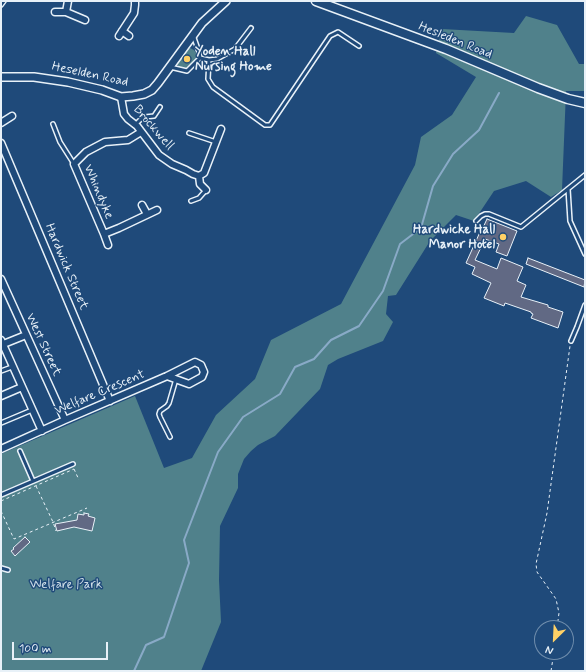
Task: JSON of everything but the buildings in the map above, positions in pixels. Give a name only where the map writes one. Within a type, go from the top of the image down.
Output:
[{"type":"main road","name":"Hesleden Road","points":[[316,1],[446,49],[538,88],[568,99],[585,103]]},
{"type":"street","points":[[66,12],[68,1]]},
{"type":"street","points":[[129,36],[120,34],[134,13],[136,6],[135,1]]},
{"type":"street","name":"Heselden Road","points":[[1,77],[34,77],[68,82],[102,90],[121,97],[144,94],[152,90],[158,83],[202,23],[226,1]]},
{"type":"street","points":[[55,12],[66,12],[85,20]]},
{"type":"street","name":"Brockwell","points":[[121,97],[124,114],[141,132],[159,155],[172,164],[199,176]]},
{"type":"street","points":[[1,123],[12,116]]},
{"type":"street","points":[[206,190],[200,184],[199,176],[204,173],[221,129]]},
{"type":"street","name":"Whindyke","points":[[108,245],[74,164],[86,152],[105,142],[128,140],[141,132]]},
{"type":"street","name":"Hardwick Street","points":[[1,143],[110,401]]},
{"type":"street","points":[[142,205],[147,214]]},
{"type":"street","name":"Whindyke","points":[[104,234],[157,210]]},
{"type":"street","name":"West Street","points":[[1,279],[65,420]]},
{"type":"street","points":[[26,335],[2,343],[42,431]]},
{"type":"street","name":"Welfare Crescent","points":[[1,449],[167,376],[195,362],[202,365],[204,372],[202,377],[189,384],[167,376]]},
{"type":"street","points":[[1,396],[22,387]]},
{"type":"lane","points":[[1,5],[4,1]]},
{"type":"lane","points":[[200,58],[209,60],[217,59],[235,49],[252,28]]},
{"type":"lane","points":[[209,60],[208,79],[213,87],[265,125],[270,125],[330,36],[338,32],[359,46]]},
{"type":"lane","points":[[193,35],[200,58]]},
{"type":"lane","points":[[170,67],[187,72],[200,58]]},
{"type":"lane","points":[[135,125],[140,120],[154,116],[160,107]]},
{"type":"lane","points":[[53,124],[60,142],[74,164]]},
{"type":"lane","points":[[189,133],[216,142]]},
{"type":"lane","points":[[476,221],[481,216],[489,214],[521,227],[585,176]]},
{"type":"lane","points":[[568,189],[570,221],[585,254]]},
{"type":"lane","points":[[190,201],[199,198],[206,190]]},
{"type":"lane","points":[[570,341],[585,305]]},
{"type":"lane","points":[[1,371],[13,366]]},
{"type":"lane","points":[[170,437],[159,414],[160,411],[169,403],[176,379]]},
{"type":"lane","points":[[1,423],[32,410]]},
{"type":"lane","points":[[20,451],[33,481]]},
{"type":"lane","points":[[1,495],[72,465]]},
{"type":"lane","points":[[1,568],[8,570]]},
{"type":"path","points":[[558,620],[559,613],[556,599],[537,572],[536,564],[547,513],[570,341]]},
{"type":"path","points":[[72,465],[79,480]]},
{"type":"path","points":[[1,502],[74,469]]},
{"type":"path","points":[[36,486],[56,531]]},
{"type":"path","points":[[1,511],[14,539],[87,508]]},
{"type":"path","points":[[551,671],[553,660]]},
{"type":"green space","name":"Welfare Park","points":[[526,16],[557,25],[579,64],[585,64],[585,91],[566,91],[562,190],[551,197],[526,181],[494,191],[474,221],[456,215],[430,241],[396,295],[388,296],[386,314],[393,322],[383,341],[338,359],[328,365],[320,389],[275,436],[258,445],[244,459],[238,474],[238,488],[220,526],[219,580],[221,622],[201,671],[1,671],[1,454],[135,396],[164,468],[192,458],[216,415],[255,379],[271,340],[341,304],[415,165],[421,137],[452,115],[476,77],[436,53],[442,29],[514,33]]},
{"type":"green space","points":[[190,48],[196,53],[196,59],[186,69],[181,69],[177,64],[178,61],[186,49]]},
{"type":"waterway","points":[[134,671],[146,645],[164,637],[189,563],[184,540],[218,452],[243,417],[280,394],[295,367],[314,359],[331,340],[359,326],[383,291],[400,244],[421,228],[433,186],[453,154],[479,130],[499,93]]},
{"type":"place","name":"Yoden Hall Nursing Home","points":[[187,59]]},
{"type":"place","name":"Hardwicke Hall Manor Hotel","points":[[503,237]]}]
